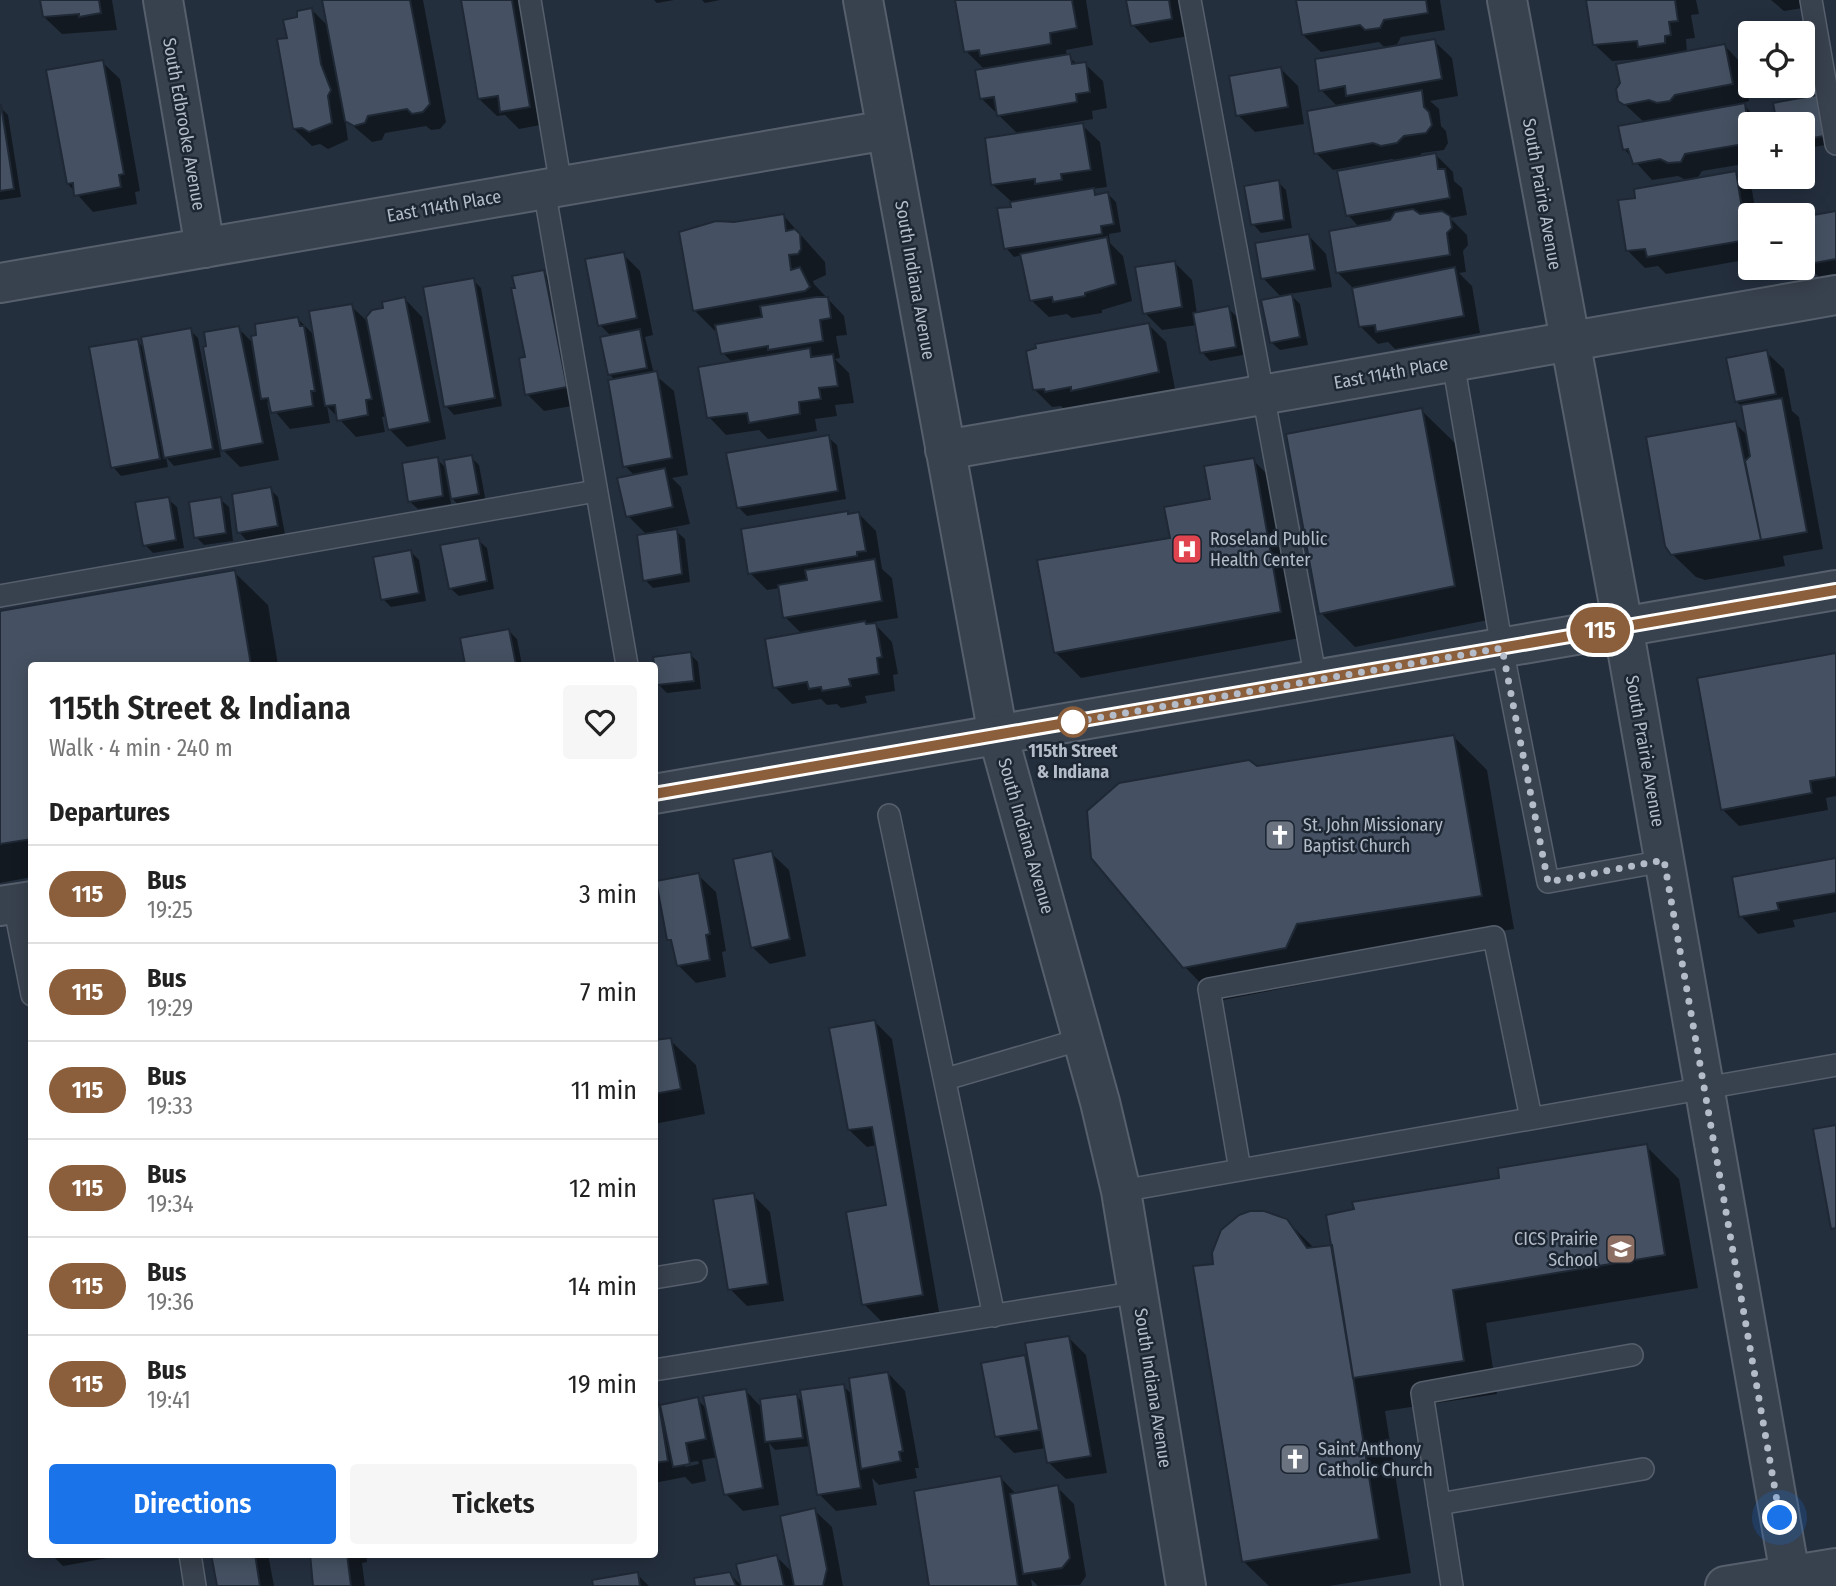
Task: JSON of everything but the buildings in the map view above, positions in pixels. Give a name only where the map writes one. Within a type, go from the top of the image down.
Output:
[{"type":"street","name":"South Edbrooke Avenue","points":[[163,0],[205,248]]},
{"type":"street","name":"South Indiana Avenue","points":[[863,0],[998,735],[1083,1039],[1121,1191],[1186,1586]]},
{"type":"street","name":"South Prairie Avenue","points":[[1507,0],[1623,626],[1791,1581]]},
{"type":"street","name":"East 114th Place","points":[[0,283],[887,130]]},
{"type":"street","name":"East 114th Place","points":[[946,450],[1836,295]]},
{"type":"street","points":[[658,793],[1836,590]]},
{"type":"street","points":[[1726,1586],[1791,1581],[1836,1568]]},
{"type":"lane","points":[[530,0],[553,188],[596,491],[626,662]]},
{"type":"lane","points":[[1190,0],[1315,680]]},
{"type":"lane","points":[[1811,0],[1836,144]]},
{"type":"lane","points":[[1453,362],[1502,648],[1548,882],[1664,860]]},
{"type":"lane","points":[[0,596],[596,491]]},
{"type":"lane","points":[[889,815],[994,1316]]},
{"type":"lane","points":[[15,904],[28,974]]},
{"type":"lane","points":[[1240,1170],[1209,989],[1494,937],[1531,1118]]},
{"type":"lane","points":[[946,1079],[1083,1039]]},
{"type":"lane","points":[[1121,1191],[1836,1065]]},
{"type":"lane","points":[[658,1277],[696,1271]]},
{"type":"lane","points":[[658,1369],[1138,1292]]},
{"type":"lane","points":[[1452,1586],[1422,1393],[1632,1355]]},
{"type":"lane","points":[[1439,1504],[1643,1469]]},
{"type":"lane","points":[[191,1558],[195,1586]]},
{"type":"bus line","name":"115","points":[[658,793],[1836,590]]},
{"type":"place","name":"Roseland Public Health Center","points":[[1187,549]]},
{"type":"place","name":"115th Street & Indiana","points":[[1073,722]]},
{"type":"place","name":"St. John Missionary Baptist Church","points":[[1280,835]]},
{"type":"place","name":"CICS Prairie School","points":[[1621,1249]]},
{"type":"place","name":"Saint Anthony Catholic Church","points":[[1295,1459]]},
{"type":"route","points":[[1073,722],[1062,724],[1502,648],[1548,882],[1664,860],[1780,1518]]}]
